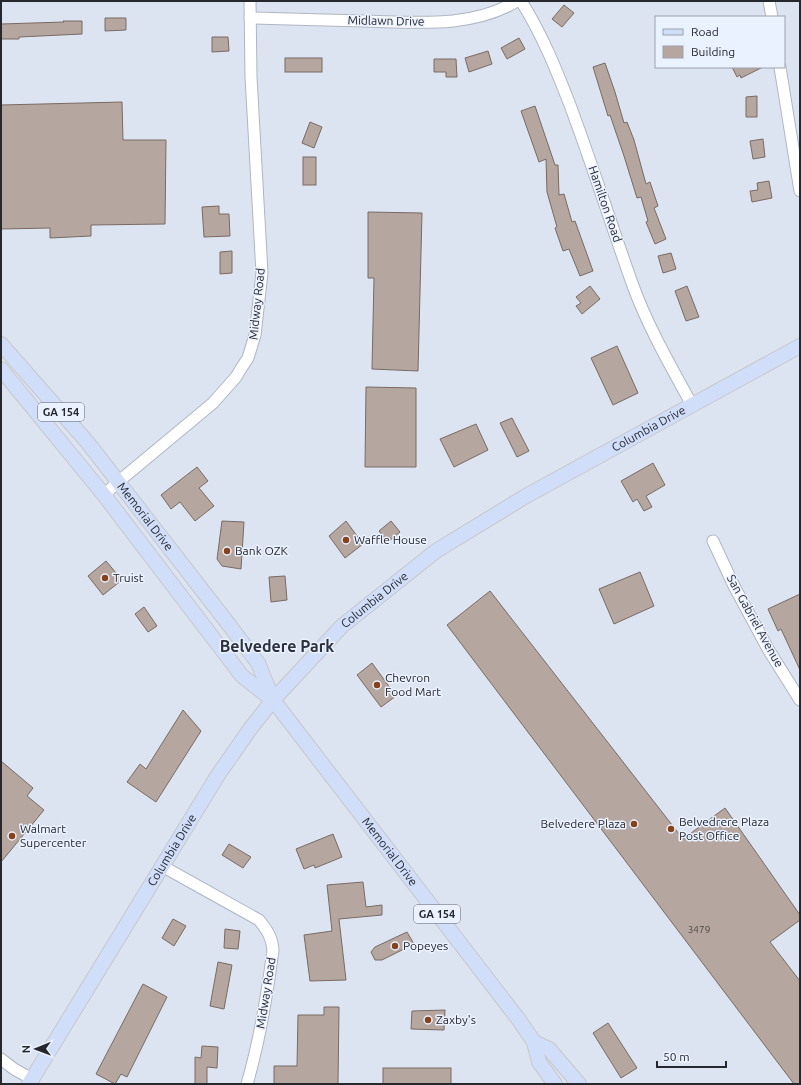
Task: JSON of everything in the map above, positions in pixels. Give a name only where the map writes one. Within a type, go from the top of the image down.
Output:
[{"type":"main road","name":"Memorial Drive","points":[[1,344],[88,443],[258,663],[273,700]]},
{"type":"main road","name":"Columbia Drive","points":[[31,1082],[218,775],[250,729],[273,700],[342,626],[436,551],[526,496],[800,346]]},
{"type":"main road","name":"Memorial Drive","points":[[1,369],[104,495],[242,676],[273,700],[519,1020],[534,1042],[539,1062],[555,1084]]},
{"type":"main road","name":"Memorial Drive","points":[[534,1042],[549,1049],[579,1084]]},
{"type":"street","name":"Midway Road","points":[[104,495],[213,403],[236,377],[248,358],[253,340],[262,273],[251,77],[250,1]]},
{"type":"street","name":"Midlawn Drive","points":[[250,18],[418,22],[465,20],[486,15],[507,7],[517,1]]},
{"type":"street","name":"Hamilton Road","points":[[521,1],[550,53],[581,134],[633,284],[648,320],[692,405]]},
{"type":"street","points":[[769,1],[772,16]]},
{"type":"street","points":[[780,68],[800,191]]},
{"type":"street","name":"San Gabriel Avenue","points":[[713,541],[734,586],[768,649],[800,700]]},
{"type":"street","name":"Midway Road","points":[[162,866],[259,920],[269,932],[273,950],[265,1011],[247,1084]]},
{"type":"street","points":[[1,1059],[31,1082]]},
{"type":"building","points":[[564,5],[574,13],[562,27],[552,19]]},
{"type":"building","points":[[105,18],[126,18],[126,30],[105,31]]},
{"type":"building","points":[[63,21],[82,21],[82,34],[1,39],[1,24],[64,22]]},
{"type":"building","points":[[212,37],[228,37],[229,51],[212,52]]},
{"type":"building","points":[[519,38],[525,49],[507,59],[501,48]]},
{"type":"building","points":[[488,51],[492,64],[469,72],[465,58]]},
{"type":"building","points":[[285,58],[322,58],[322,72],[285,72]]},
{"type":"building","points":[[434,59],[456,59],[457,77],[446,77],[446,72],[434,72]]},
{"type":"building","points":[[605,63],[624,123],[627,122],[634,140],[646,184],[650,182],[658,206],[654,208],[666,239],[655,244],[646,222],[648,221],[641,197],[637,198],[610,115],[608,116],[593,67]]},
{"type":"building","points":[[732,68],[761,68],[741,78],[740,75],[737,77]]},
{"type":"building","points":[[757,96],[757,117],[746,117],[746,97]]},
{"type":"building","points":[[122,102],[123,140],[166,140],[165,224],[91,225],[91,236],[50,238],[50,228],[1,229],[1,105]]},
{"type":"building","points":[[535,106],[555,165],[558,165],[559,195],[564,194],[572,222],[575,221],[593,271],[580,276],[569,249],[563,251],[555,228],[557,227],[547,192],[546,159],[539,162],[521,111]]},
{"type":"building","points":[[310,122],[322,127],[314,148],[302,143]]},
{"type":"building","points":[[763,139],[765,157],[753,159],[750,141]]},
{"type":"building","points":[[303,157],[316,157],[316,185],[303,185]]},
{"type":"building","points":[[769,181],[772,198],[752,202],[750,191],[758,190],[757,183]]},
{"type":"building","points":[[219,206],[219,214],[229,214],[230,236],[204,237],[202,207]]},
{"type":"building","points":[[368,212],[422,213],[418,371],[372,369],[374,278],[368,278]]},
{"type":"building","points":[[232,251],[232,273],[220,274],[220,252]]},
{"type":"building","points":[[671,253],[676,269],[663,273],[658,256]]},
{"type":"building","points":[[590,286],[600,299],[582,314],[576,306],[581,303],[576,297]]},
{"type":"building","points":[[687,286],[699,317],[686,321],[675,291]]},
{"type":"building","points":[[617,346],[638,393],[613,405],[591,358]]},
{"type":"building","points":[[366,387],[416,388],[416,467],[365,467]]},
{"type":"building","points":[[512,418],[529,451],[517,457],[500,423]]},
{"type":"building","points":[[476,424],[488,450],[454,467],[440,439]]},
{"type":"building","points":[[653,463],[665,485],[646,496],[652,507],[644,511],[637,499],[633,502],[621,481]]},
{"type":"building","points":[[197,467],[208,481],[199,488],[214,506],[195,521],[180,502],[171,509],[161,495]]},
{"type":"building","points":[[222,521],[244,522],[241,569],[222,566],[217,559]]},
{"type":"building","name":"Waffle House","points":[[346,521],[363,544],[345,558],[329,536]]},
{"type":"building","points":[[391,521],[400,532],[388,542],[379,531]]},
{"type":"building","name":"Truist","points":[[106,561],[122,580],[103,595],[88,576]]},
{"type":"building","points":[[640,572],[654,606],[614,624],[599,589]]},
{"type":"building","points":[[285,576],[287,600],[271,602],[269,577]]},
{"type":"building","name":"Belvedere Plaza","points":[[490,591],[683,839],[725,808],[800,915],[800,920],[770,942],[800,981],[800,1084],[794,1084],[447,625]]},
{"type":"building","points":[[800,594],[800,670],[781,629],[778,631],[768,609]]},
{"type":"building","name":"Truist","points":[[144,607],[157,626],[148,632],[135,614]]},
{"type":"building","name":"Chevron Food Mart","points":[[372,663],[396,696],[381,707],[357,675]]},
{"type":"building","points":[[183,710],[201,731],[156,802],[127,782],[140,764],[146,769]]},
{"type":"building","name":"Walmart Supercenter","points":[[1,761],[33,788],[27,796],[44,810],[1,862]]},
{"type":"building","points":[[333,834],[342,857],[315,868],[314,865],[304,869],[296,849]]},
{"type":"building","points":[[229,844],[251,857],[243,868],[222,855]]},
{"type":"building","points":[[363,882],[366,907],[382,905],[382,915],[339,919],[346,980],[310,981],[304,935],[332,931],[327,885]]},
{"type":"building","points":[[173,919],[186,926],[174,946],[162,938]]},
{"type":"building","points":[[225,929],[240,931],[238,949],[224,948]]},
{"type":"building","name":"Popeyes","points":[[407,932],[414,944],[382,960],[375,960],[371,952],[375,947]]},
{"type":"building","points":[[218,962],[232,965],[224,1009],[210,1006]]},
{"type":"building","points":[[143,984],[167,997],[127,1077],[121,1074],[115,1084],[96,1074]]},
{"type":"building","points":[[324,1007],[339,1007],[338,1084],[274,1084],[274,1066],[297,1066],[298,1015],[324,1015]]},
{"type":"building","name":"Zaxby's","points":[[445,1010],[444,1030],[411,1029],[412,1011]]},
{"type":"building","points":[[608,1023],[637,1068],[621,1078],[593,1033]]},
{"type":"building","points":[[202,1046],[218,1047],[217,1068],[207,1067],[207,1084],[195,1084],[195,1057],[201,1058]]},
{"type":"building","points":[[383,1068],[451,1068],[451,1084],[383,1084]]},
{"type":"place","name":"Waffle House","points":[[346,540]]},
{"type":"place","name":"Bank OZK","points":[[227,551]]},
{"type":"place","name":"Truist","points":[[105,578]]},
{"type":"place","name":"Chevron Food Mart","points":[[377,685]]},
{"type":"place","name":"Belvedere Plaza","points":[[634,824]]},
{"type":"place","name":"Belvedrere Plaza Post Office","points":[[671,829]]},
{"type":"place","name":"Walmart Supercenter","points":[[12,836]]},
{"type":"place","name":"Popeyes","points":[[395,946]]},
{"type":"place","name":"Zaxby's","points":[[428,1020]]},
{"type":"district","name":"Belvedere Park","points":[[277,646]]}]
